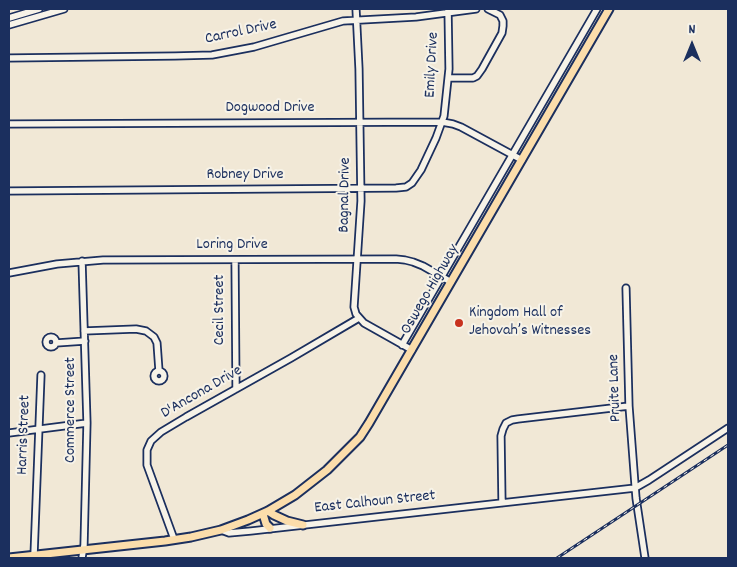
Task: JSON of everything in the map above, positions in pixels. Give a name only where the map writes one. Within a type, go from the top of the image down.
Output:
[{"type":"main road","name":"Oswego Highway","points":[[221,530],[266,512],[310,484],[360,437],[609,9]]},
{"type":"main road","points":[[286,500],[283,506],[283,513],[287,521]]},
{"type":"main road","points":[[270,528],[266,524],[266,512],[287,521],[303,525]]},
{"type":"main road","name":"East Calhoun Street","points":[[9,558],[174,539],[221,530]]},
{"type":"street","points":[[9,18],[39,9]]},
{"type":"street","points":[[9,25],[64,9]]},
{"type":"street","name":"Bagnal Drive","points":[[356,9],[361,214],[354,302],[355,311],[359,318]]},
{"type":"street","name":"Carrol Drive","points":[[9,58],[212,55],[254,47],[343,21],[416,17],[448,11],[476,9]]},
{"type":"street","points":[[448,78],[473,78],[482,69],[502,33],[503,26],[500,15],[488,9]]},
{"type":"street","name":"Oswego Highway","points":[[402,345],[597,9]]},
{"type":"street","name":"Emily Drive","points":[[442,122],[448,78],[448,11]]},
{"type":"street","name":"Dogwood Drive","points":[[9,124],[442,122],[461,127],[522,160]]},
{"type":"street","name":"Robney Drive","points":[[9,191],[401,188],[412,183],[421,170],[442,122]]},
{"type":"street","name":"Loring Drive","points":[[9,274],[50,265],[82,261],[358,259],[406,260],[423,266],[451,282]]},
{"type":"street","name":"Cecil Street","points":[[235,260],[236,389]]},
{"type":"street","name":"Commerce Street","points":[[82,261],[87,423],[82,558]]},
{"type":"street","name":"Pruite Lane","points":[[626,288],[629,406],[635,488],[645,558]]},
{"type":"street","points":[[359,318],[364,323],[412,350]]},
{"type":"street","name":"D'Ancona Drive","points":[[174,539],[146,457],[149,444],[161,432],[359,318]]},
{"type":"street","points":[[84,331],[146,330],[154,337],[157,344],[159,371]]},
{"type":"street","points":[[56,343],[84,341]]},
{"type":"street","name":"Harris Street","points":[[34,555],[41,376]]},
{"type":"street","points":[[502,503],[501,436],[506,424],[518,419],[629,406]]},
{"type":"street","points":[[9,433],[87,423]]},
{"type":"street","name":"East Calhoun Street","points":[[221,530],[229,533],[635,488],[728,428]]},
{"type":"railway","points":[[557,558],[728,445]]},
{"type":"place","name":"Kingdom Hall of Jehovah’s Witnesses","points":[[459,323]]}]
